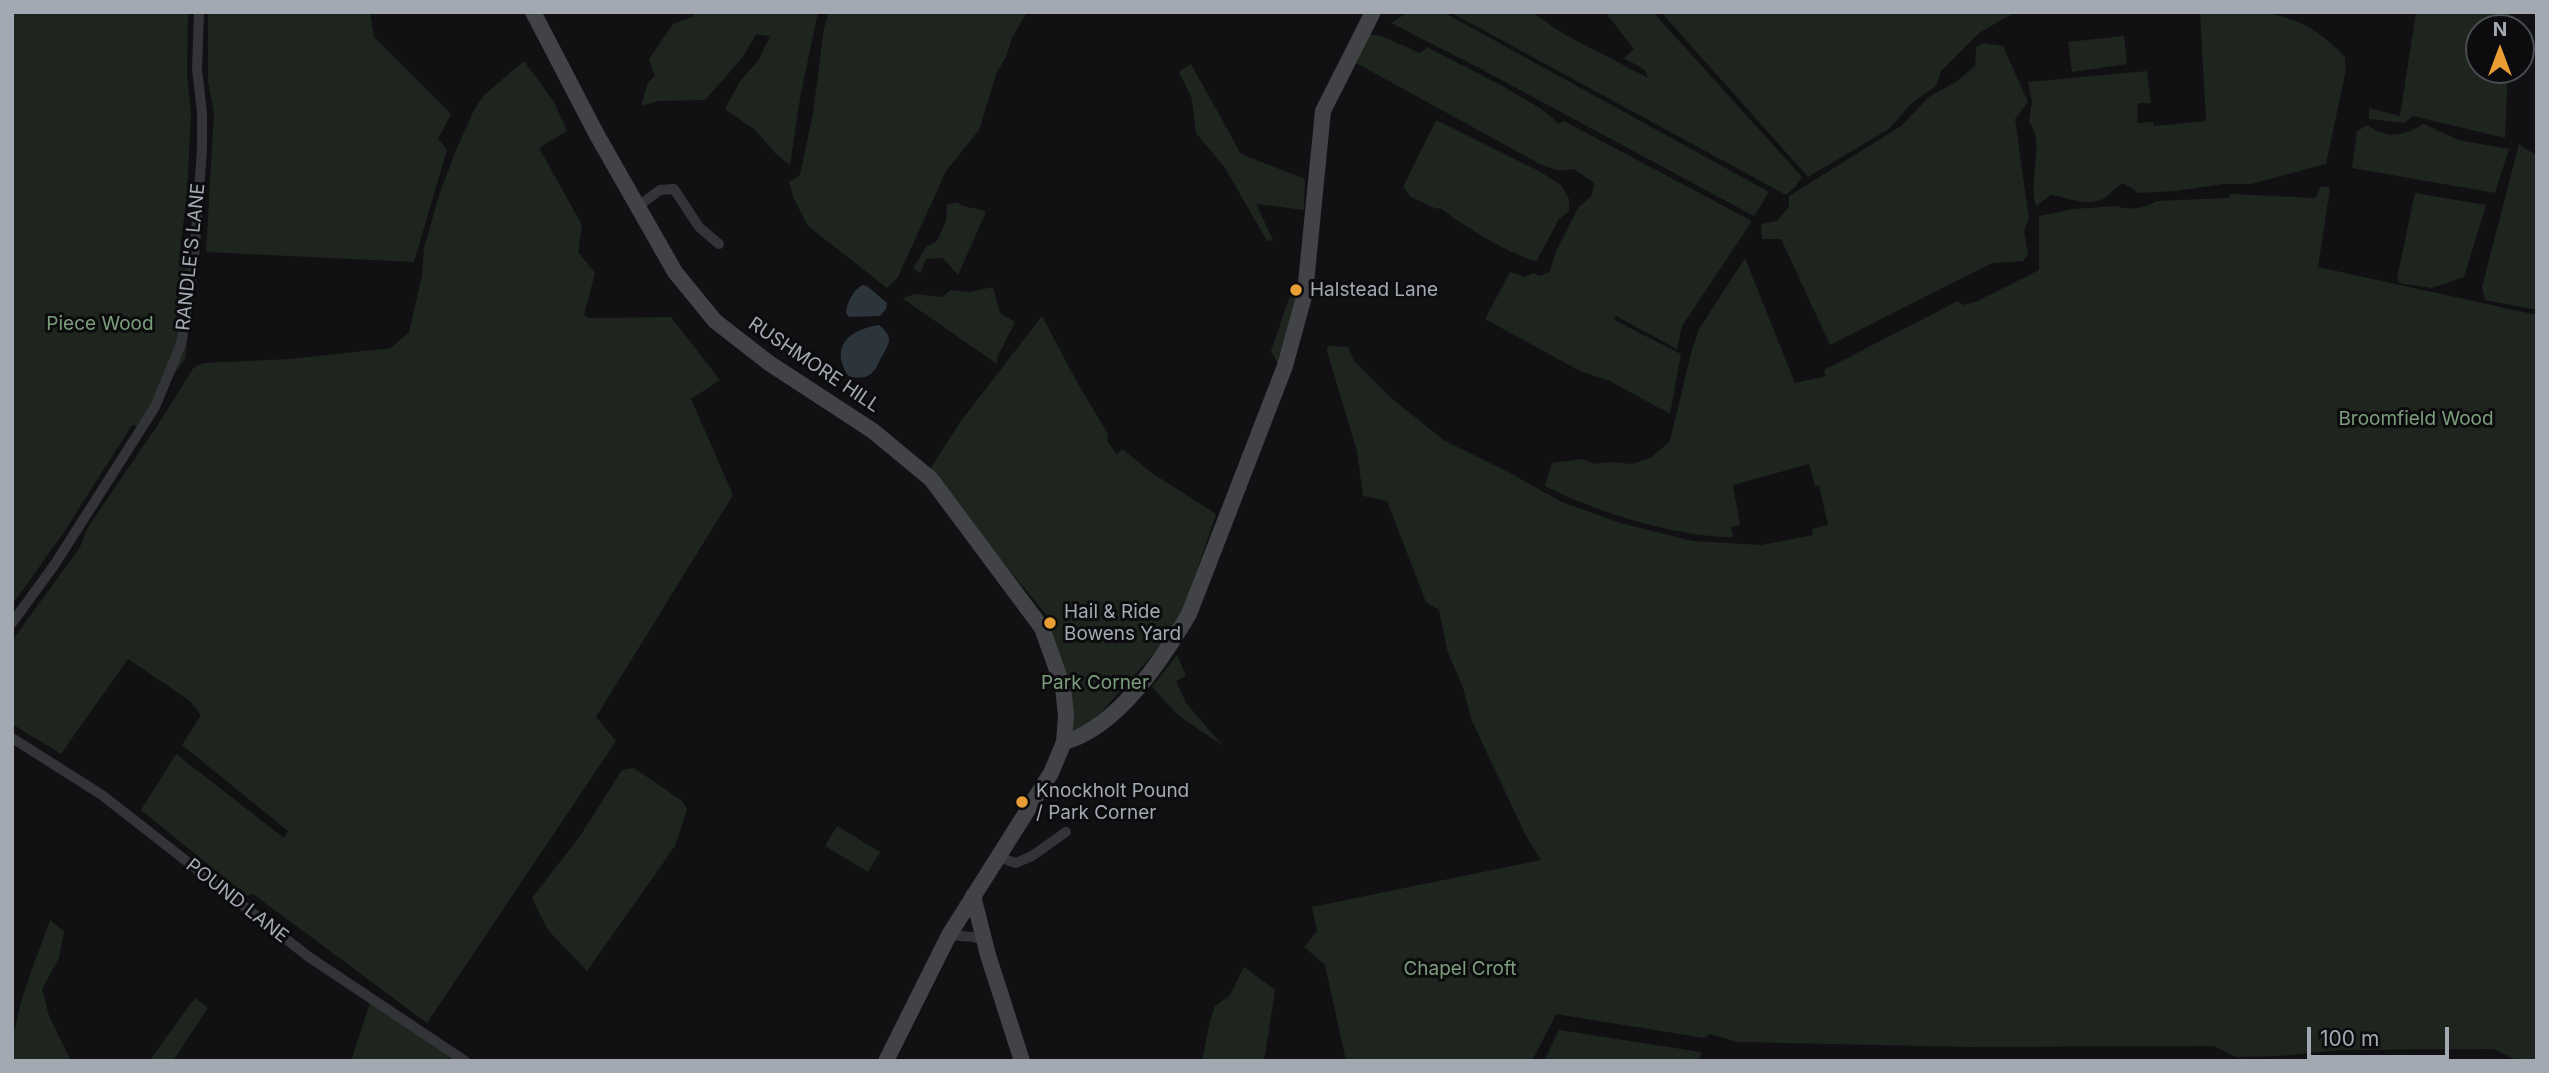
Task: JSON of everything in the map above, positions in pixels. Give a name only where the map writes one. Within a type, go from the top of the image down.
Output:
[{"type":"street","name":"RANDLE'S LANE","points":[[12,623],[55,564],[155,407],[181,344],[193,271],[202,149],[202,113],[197,69],[199,12]]},
{"type":"street","name":"RUSHMORE HILL","points":[[533,12],[637,207],[675,272],[715,321],[769,363],[873,431],[931,480],[1042,628],[1063,687],[1066,715],[1063,742],[1051,773],[949,935],[886,1061]]},
{"type":"street","points":[[1063,742],[1082,737],[1116,710],[1172,643],[1189,614],[1285,366],[1305,293],[1323,111],[1373,12]]},
{"type":"street","points":[[637,207],[660,190],[674,189],[699,227],[719,244]]},
{"type":"street","name":"POUND LANE","points":[[12,738],[102,795],[309,957],[465,1061]]},
{"type":"street","points":[[998,857],[1016,863],[1032,856],[1066,832]]},
{"type":"street","points":[[973,896],[1022,1061]]},
{"type":"street","points":[[949,935],[984,940]]},
{"type":"green space","name":"Piece Wood","points":[[12,12],[188,12],[187,76],[191,113],[187,195],[179,257],[197,262],[185,359],[138,426],[132,425],[64,532],[12,605]]},
{"type":"green space","points":[[208,12],[370,12],[374,37],[451,114],[438,139],[447,150],[414,262],[206,252],[214,113],[208,81]]},
{"type":"green space","points":[[695,12],[818,12],[800,98],[790,165],[775,153],[755,130],[725,109],[740,81],[758,61],[770,36],[756,34],[743,57],[705,100],[658,101],[641,106],[648,82],[655,76],[649,59],[673,24],[694,16]]},
{"type":"green space","points":[[829,12],[1027,12],[997,72],[979,130],[946,171],[898,277],[887,288],[808,226],[794,199],[789,182],[800,175],[813,113],[824,28]]},
{"type":"green space","points":[[1409,12],[1443,12],[1769,192],[1754,216],[1391,23]]},
{"type":"green space","points":[[1450,12],[1532,12],[1562,33],[1648,78],[1645,70],[1624,58],[1634,49],[1605,12],[1653,12],[1802,177],[1786,195]]},
{"type":"green space","points":[[1661,12],[2015,12],[1979,33],[1941,71],[1936,86],[1911,104],[1889,129],[1808,177]]},
{"type":"green space","points":[[2200,12],[2261,13],[2295,21],[2328,41],[2345,57],[2346,70],[2326,164],[2251,184],[2224,184],[2139,193],[2123,183],[2106,197],[2092,202],[2051,195],[2036,206],[2033,185],[2036,140],[2029,122],[2032,102],[2028,82],[2147,71],[2151,103],[2138,103],[2137,123],[2153,122],[2154,126],[2206,121]]},
{"type":"green space","points":[[2416,12],[2510,12],[2465,14],[2465,84],[2507,84],[2505,138],[2413,116],[2404,123],[2369,119],[2369,108],[2400,116]]},
{"type":"green space","points":[[1369,34],[1381,36],[1420,53],[1427,47],[1537,106],[1558,124],[1564,121],[1752,221],[1682,326],[1677,349],[1616,316],[1614,320],[1681,354],[1670,414],[1610,381],[1580,371],[1485,319],[1510,272],[1525,277],[1533,273],[1541,276],[1550,271],[1556,251],[1578,208],[1592,195],[1594,183],[1574,169],[1559,171],[1540,164],[1356,63]]},
{"type":"green space","points":[[2124,36],[2127,64],[2072,72],[2068,42]]},
{"type":"green space","points":[[1983,43],[2003,46],[2028,102],[2015,119],[2029,219],[2024,230],[2028,255],[2023,261],[1992,263],[1830,345],[1781,239],[1762,239],[1761,224],[1777,221],[1789,207],[1789,196],[1901,126],[1930,96],[1956,82],[1975,66],[1976,47]]},
{"type":"green space","points":[[524,61],[554,102],[567,131],[539,148],[582,225],[578,252],[595,273],[584,315],[588,318],[671,317],[720,380],[691,399],[733,495],[596,717],[616,741],[427,1023],[253,894],[247,896],[141,810],[176,754],[284,838],[288,831],[182,745],[201,715],[189,700],[128,659],[61,754],[12,724],[12,641],[80,547],[88,527],[194,367],[204,363],[290,359],[391,348],[409,332],[422,276],[424,248],[440,192],[457,148],[474,110],[484,95]]},
{"type":"green space","points":[[1191,64],[1241,154],[1305,179],[1304,210],[1256,204],[1273,240],[1267,241],[1225,168],[1196,133],[1192,99],[1179,72]]},
{"type":"green space","points":[[1436,120],[1539,171],[1561,185],[1569,199],[1569,211],[1559,219],[1536,262],[1486,238],[1440,208],[1411,197],[1403,187]]},
{"type":"green space","points":[[2424,124],[2458,140],[2509,149],[2495,193],[2352,168],[2357,131],[2368,125],[2383,133],[2396,135]]},
{"type":"green space","points":[[2519,144],[2537,156],[2537,310],[2485,300],[2482,287]]},
{"type":"green space","points":[[2321,186],[2330,188],[2318,267],[2537,315],[2537,1061],[2518,1061],[2494,1049],[2341,1050],[2236,1057],[2214,1046],[1971,1047],[1738,1042],[1710,1034],[1704,1038],[1556,1014],[1532,1061],[1346,1061],[1325,965],[1304,947],[1317,931],[1312,907],[1541,860],[1525,834],[1472,721],[1463,688],[1447,650],[1439,610],[1426,602],[1387,501],[1363,496],[1357,451],[1327,351],[1328,346],[1348,347],[1354,361],[1391,398],[1445,441],[1562,502],[1620,523],[1692,541],[1761,545],[1813,535],[1812,529],[1828,525],[1819,486],[1815,486],[1809,464],[1733,485],[1740,525],[1731,527],[1733,537],[1662,528],[1587,505],[1545,486],[1552,463],[1582,459],[1595,464],[1632,464],[1652,457],[1670,441],[1699,329],[1745,258],[1795,383],[1826,376],[1824,370],[1958,301],[1963,305],[1975,302],[2039,270],[2039,216],[2073,209],[2117,206],[2137,208],[2156,201],[2228,198],[2231,194],[2315,198]]},
{"type":"green space","points":[[2415,193],[2486,205],[2464,277],[2432,288],[2399,283],[2397,278]]},
{"type":"green space","points":[[957,202],[965,207],[986,212],[958,275],[943,258],[926,259],[920,273],[913,268],[927,246],[937,241],[946,221],[947,205]]},
{"type":"green space","points":[[993,287],[1000,313],[1015,322],[997,358],[997,364],[902,298],[915,294],[942,297],[951,290],[969,292]]},
{"type":"green space","points":[[1292,290],[1300,296],[1279,366],[1271,351]]},
{"type":"green space","name":"Park Corner","points":[[1042,316],[1117,455],[1122,449],[1152,473],[1216,514],[1184,609],[1168,638],[1093,721],[1079,729],[1069,729],[1050,619],[928,472],[961,421]]},
{"type":"green space","points":[[1177,655],[1186,676],[1176,681],[1186,703],[1222,745],[1179,716],[1152,687]]},
{"type":"green space","points":[[634,768],[682,801],[687,809],[675,846],[587,971],[548,930],[532,898],[580,836],[622,770]]},
{"type":"green space","points":[[837,826],[880,852],[868,872],[825,846]]},
{"type":"green space","points":[[50,920],[64,931],[59,958],[42,989],[49,1016],[71,1061],[12,1061],[20,1007]]},
{"type":"green space","points":[[1244,967],[1275,990],[1264,1061],[1202,1061],[1215,1006],[1230,995]]},
{"type":"green space","points":[[195,998],[208,1008],[173,1061],[149,1061]]},
{"type":"green space","points":[[370,1003],[457,1061],[351,1061]]},
{"type":"green space","points":[[1559,1030],[1701,1052],[1700,1061],[1544,1061]]},
{"type":"shaded area","points":[[862,285],[867,286],[887,303],[880,316],[849,317],[846,313],[851,297]]},
{"type":"shaded area","points":[[879,325],[887,334],[889,342],[877,366],[869,376],[849,377],[841,357],[845,342],[858,331]]},
{"type":"place","name":"Halstead Lane","points":[[1296,290]]},
{"type":"place","name":"Hail & Ride Bowens Yard","points":[[1050,623]]},
{"type":"place","name":"Knockholt Pound / Park Corner","points":[[1022,802]]},
{"type":"park label","name":"Broomfield Wood","points":[[2416,419]]},
{"type":"park label","name":"Chapel Croft","points":[[1460,969]]}]
